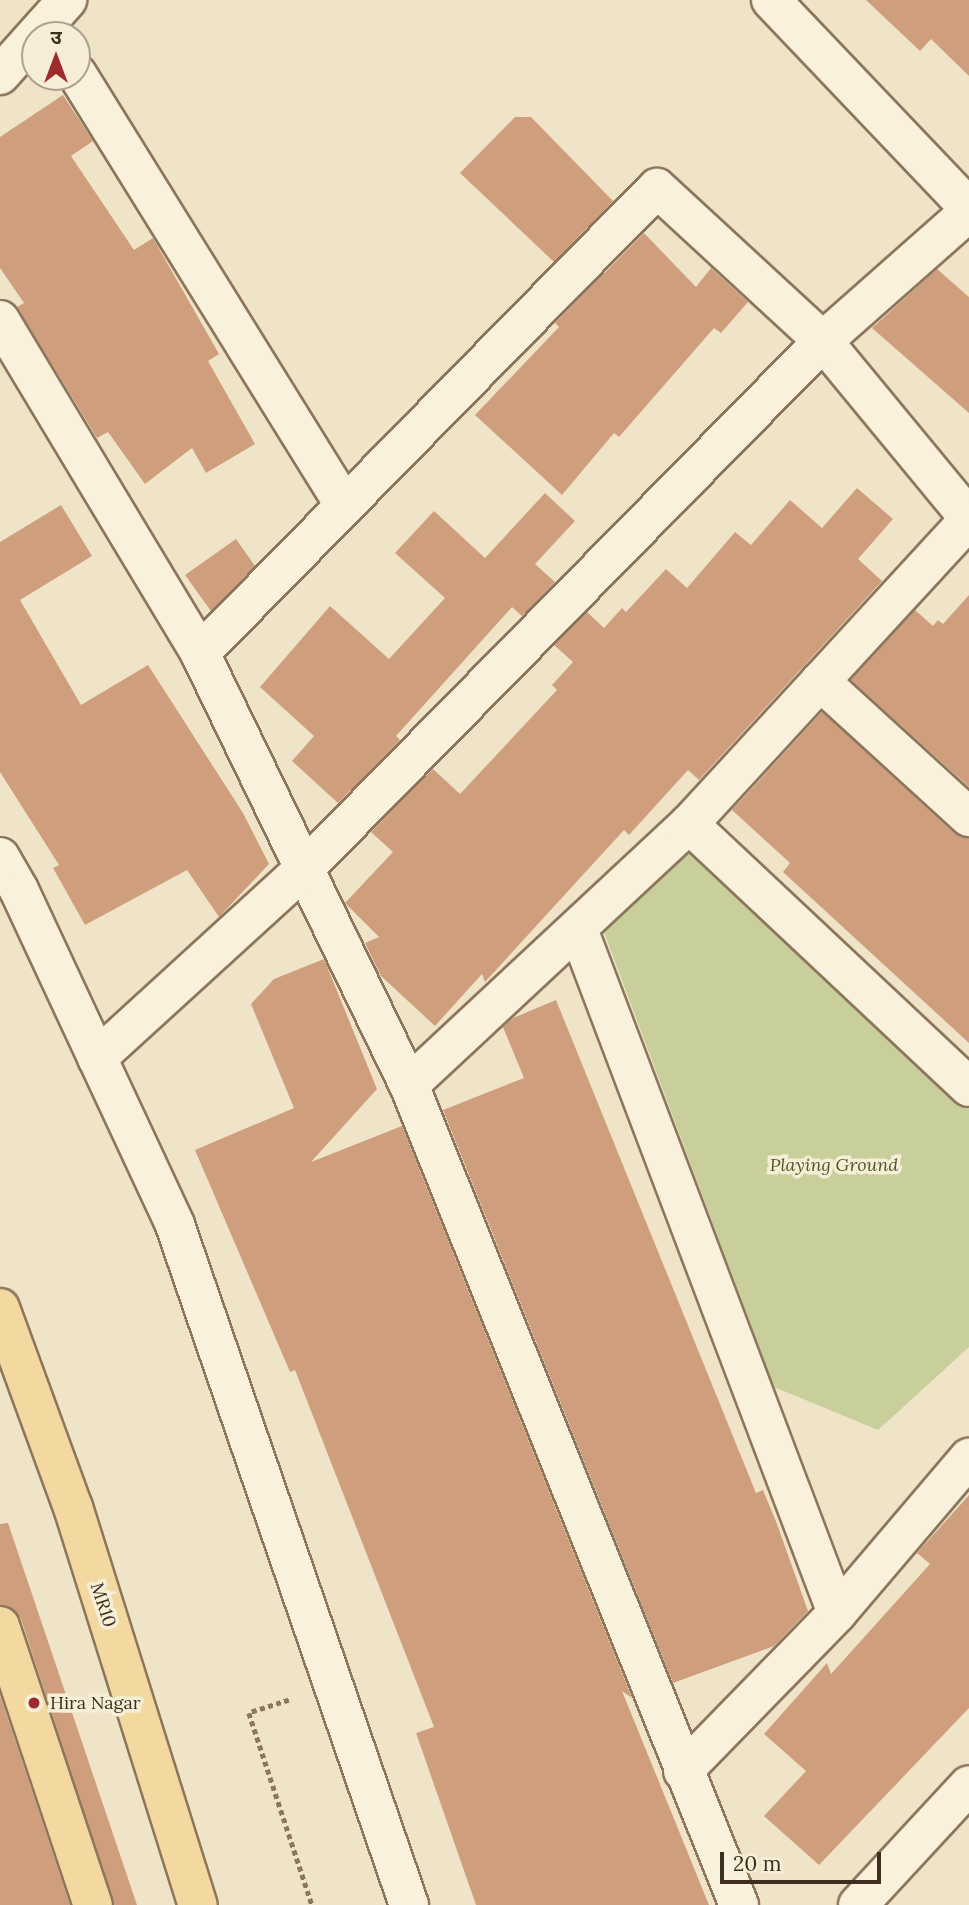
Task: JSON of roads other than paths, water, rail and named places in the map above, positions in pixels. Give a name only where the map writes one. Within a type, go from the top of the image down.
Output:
[{"type":"main road","name":"MR10","points":[[0,1308],[72,1507],[198,1905]]},
{"type":"main road","points":[[0,1626],[93,1905]]},
{"type":"street","points":[[97,1058],[303,870],[823,341],[969,210],[771,0]]},
{"type":"street","points":[[0,75],[55,19]]},
{"type":"street","points":[[88,91],[345,506]]},
{"type":"street","points":[[200,653],[657,188],[823,341],[969,519],[689,824],[409,1085]]},
{"type":"street","points":[[0,320],[200,653],[409,1085],[739,1905]]},
{"type":"street","points":[[820,681],[969,817]]},
{"type":"street","points":[[689,824],[969,1087]]},
{"type":"street","points":[[0,857],[175,1225],[409,1905]]},
{"type":"street","points":[[578,929],[838,1613]]},
{"type":"street","points":[[683,1771],[838,1613],[969,1458]]},
{"type":"street","points":[[858,1905],[969,1785]]},
{"type":"place","name":"Hira Nagar","points":[[34,1703]]},
{"type":"park label","name":"Playing Ground","points":[[834,1165]]}]
